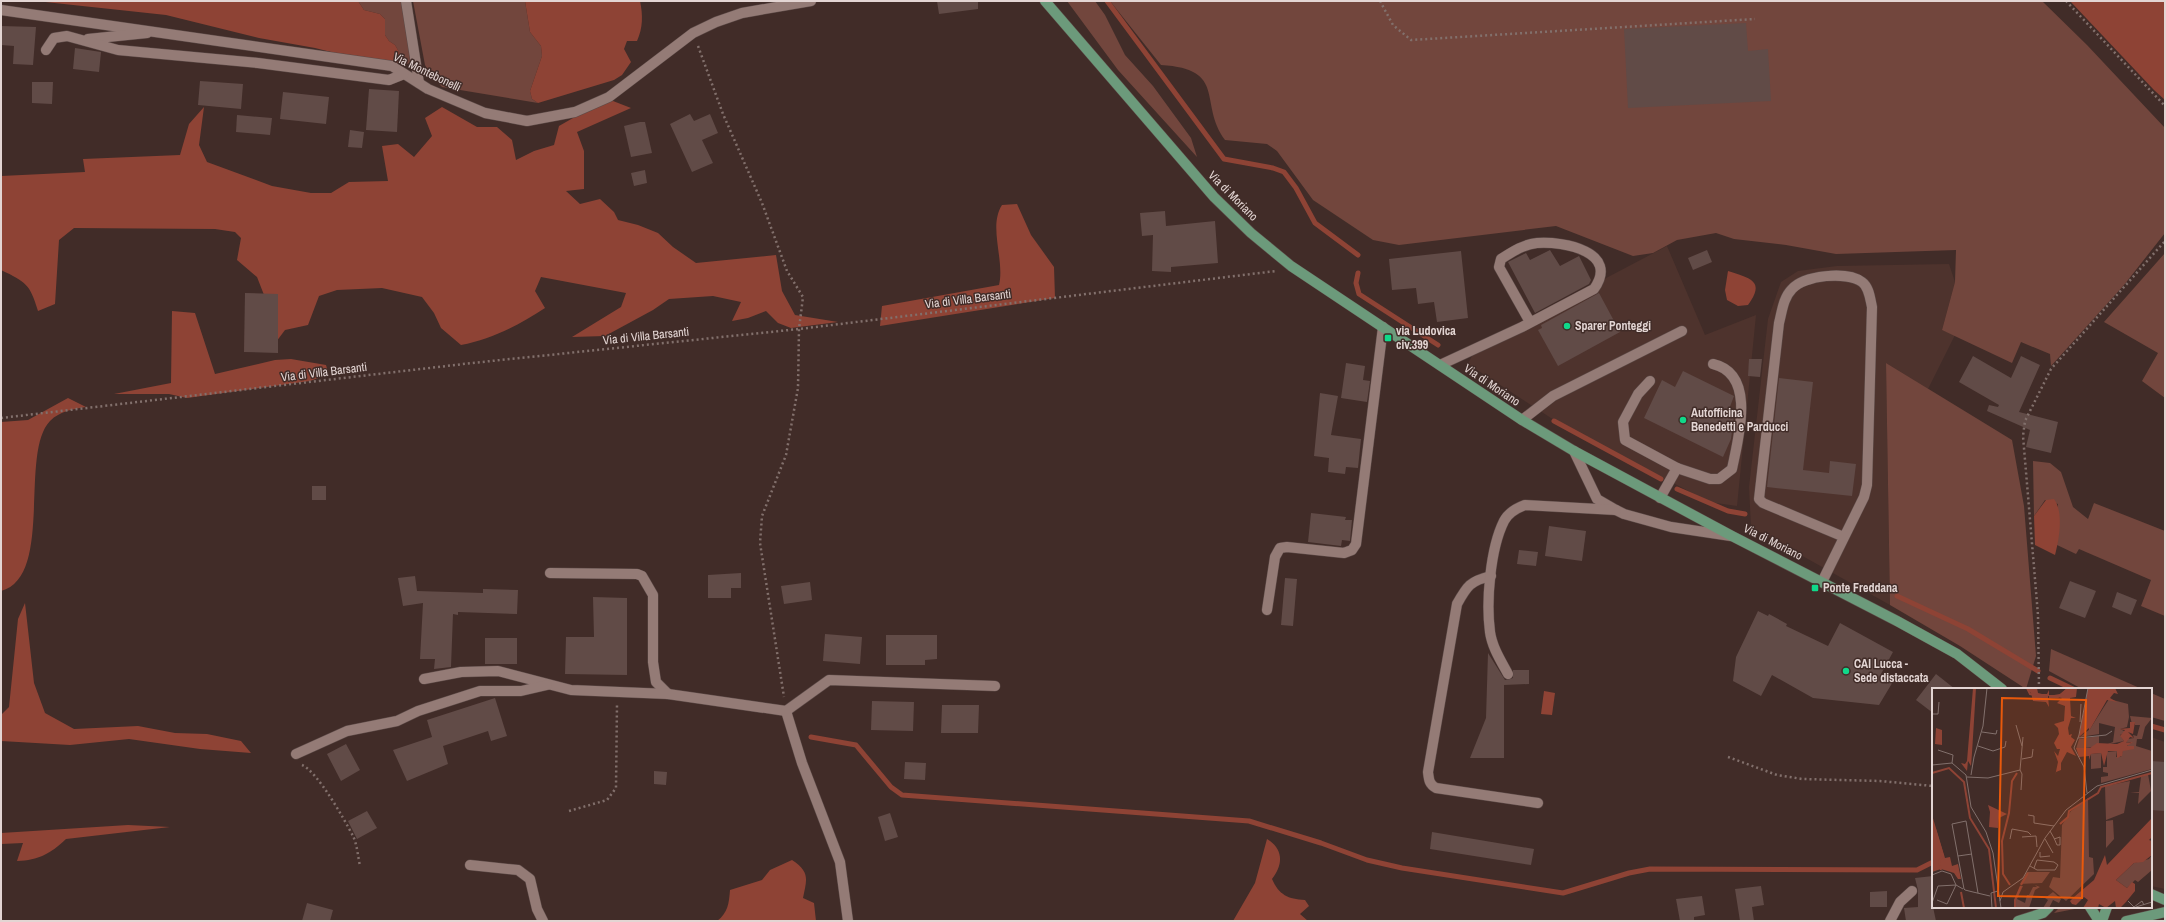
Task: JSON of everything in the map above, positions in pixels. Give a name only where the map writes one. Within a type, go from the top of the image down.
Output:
[{"type":"main road","name":"Via di Moriano","points":[[1045,1],[1214,197],[1251,233],[1291,266],[1522,420],[1574,451],[1660,498],[1957,654],[2001,688]]},
{"type":"main road","points":[[2152,894],[2165,900]]},
{"type":"main road","points":[[2018,921],[2043,913],[2048,908]]},
{"type":"main road","points":[[2091,908],[2099,921]]},
{"type":"main road","points":[[2102,921],[2107,908]]},
{"type":"main road","points":[[2126,921],[2165,912]]},
{"type":"street","points":[[406,1],[419,83]]},
{"type":"street","name":"Via Montebonelli","points":[[1,10],[392,66],[428,89],[485,112],[527,121],[575,112],[609,97],[693,33],[716,22],[742,13],[812,1]]},
{"type":"street","points":[[82,40],[163,32]]},
{"type":"street","points":[[46,50],[54,38],[67,36],[118,50],[258,63],[389,80],[404,74]]},
{"type":"street","points":[[1440,365],[1530,322],[1594,289],[1600,280],[1601,269],[1597,260],[1590,252],[1558,243],[1536,243],[1517,248],[1501,259],[1499,267],[1530,322]]},
{"type":"street","points":[[1822,582],[1864,498],[1867,485],[1872,307],[1869,293],[1863,282],[1852,277],[1813,277],[1803,280],[1792,289],[1785,300],[1779,323],[1759,499],[1763,503],[1844,537]]},
{"type":"street","points":[[1267,610],[1275,557],[1280,548],[1287,547],[1344,553],[1352,550],[1356,544],[1383,327]]},
{"type":"street","points":[[1522,420],[1553,396],[1682,331]]},
{"type":"street","points":[[1650,381],[1638,394],[1624,422],[1625,440],[1677,468],[1710,479],[1719,479],[1732,469],[1742,419],[1739,388],[1728,371],[1713,364]]},
{"type":"street","points":[[1574,451],[1597,500],[1624,514],[1671,527],[1732,536]]},
{"type":"street","points":[[1660,498],[1677,468]]},
{"type":"street","points":[[1508,674],[1492,643],[1488,591],[1496,545],[1504,520],[1513,510],[1525,505],[1616,510]]},
{"type":"street","points":[[550,573],[637,574],[642,576],[653,595],[652,662],[656,682],[668,694]]},
{"type":"street","points":[[1491,576],[1476,579],[1465,588],[1457,604],[1428,772],[1429,781],[1431,786],[1436,788],[1538,802]]},
{"type":"street","points":[[424,679],[461,672],[498,671],[570,690],[668,694],[786,711],[829,680],[995,686]]},
{"type":"street","points":[[296,754],[347,731],[397,721],[418,711],[480,691],[521,691],[549,685]]},
{"type":"street","points":[[786,711],[802,763],[840,862],[848,921]]},
{"type":"street","points":[[470,865],[518,870],[530,879],[537,909],[543,921]]},
{"type":"street","points":[[1890,921],[1900,902],[1912,891]]},
{"type":"path","points":[[1380,1],[1393,25],[1411,40],[1755,19]]},
{"type":"path","points":[[2066,1],[2165,106]]},
{"type":"path","points":[[693,33],[723,114],[762,202],[787,271],[803,297],[799,329],[798,388],[786,455],[762,516],[760,543],[786,711]]},
{"type":"path","points":[[2039,688],[2038,615],[2022,436],[2025,421],[2051,368],[2165,241]]},
{"type":"path","name":"Via di Villa Barsanti","points":[[1,418],[472,363],[799,329],[1282,270],[1291,266]]},
{"type":"path","points":[[569,811],[607,800],[616,788],[617,692]]},
{"type":"path","points":[[296,754],[292,759],[309,768],[317,778],[353,837],[360,866]]},
{"type":"path","points":[[1728,757],[1777,775],[1802,779],[1880,781],[1932,786]]},
{"type":"shaded area","points":[[36,1],[358,1],[364,10],[380,14],[385,19],[385,35],[389,41],[395,45],[406,64],[390,62],[375,63],[315,48],[259,38],[166,15]]},
{"type":"shaded area","points":[[358,1],[401,1],[411,63],[406,64],[395,45],[389,41],[385,35],[385,19],[380,14],[364,10]]},
{"type":"shaded area","points":[[413,1],[525,1],[530,32],[541,46],[542,56],[530,91],[532,99],[538,103],[442,87],[430,74],[425,65]]},
{"type":"shaded area","points":[[525,1],[640,1],[642,21],[639,36],[637,41],[627,41],[624,49],[631,62],[622,75],[614,80],[538,103],[532,99],[530,91],[542,56],[541,46],[530,32]]},
{"type":"shaded area","points":[[1067,1],[1095,1],[1105,15],[1125,55],[1153,86],[1191,138],[1197,157],[1118,70]]},
{"type":"shaded area","points":[[1110,1],[2042,1],[2087,45],[2165,128],[2165,233],[2124,285],[2051,366],[2050,354],[2021,342],[2012,363],[1942,330],[1955,282],[1956,250],[1836,254],[1786,245],[1734,239],[1716,233],[1677,240],[1653,253],[1633,256],[1556,226],[1399,245],[1373,240],[1313,200],[1277,151],[1267,144],[1225,140],[1217,126],[1208,90],[1204,81],[1195,73],[1182,68],[1161,65]]},
{"type":"shaded area","points":[[2070,1],[2165,1],[2165,100],[2154,90]]},
{"type":"shaded area","points":[[613,101],[631,108],[577,132],[584,151],[584,189],[566,191],[580,204],[600,199],[614,212],[618,220],[638,225],[658,233],[673,247],[696,263],[776,255],[782,291],[795,315],[838,322],[791,328],[778,323],[766,311],[748,318],[732,321],[741,302],[713,296],[669,299],[653,310],[605,336],[572,337],[621,307],[626,293],[541,277],[535,291],[545,308],[505,331],[484,339],[461,345],[441,328],[434,313],[422,297],[382,288],[337,290],[319,296],[308,325],[285,330],[273,346],[266,300],[257,277],[237,260],[241,238],[235,232],[215,229],[74,228],[59,240],[55,304],[38,311],[32,295],[26,285],[22,281],[1,270],[1,176],[85,172],[83,159],[180,155],[189,124],[204,107],[199,145],[207,162],[272,186],[311,193],[331,193],[349,182],[388,181],[382,146],[398,144],[414,157],[432,136],[425,118],[442,107],[477,127],[497,127],[512,140],[516,160],[534,151],[554,145],[559,126],[594,106]]},
{"type":"shaded area","points":[[1017,204],[1031,235],[1054,267],[1055,298],[880,326],[882,306],[999,285],[1000,265],[996,233],[998,214],[1002,205]]},
{"type":"shaded area","points":[[1667,246],[1705,335],[1756,315],[1737,506],[1709,502],[1551,418],[1468,364],[1477,346]]},
{"type":"shaded area","points":[[2165,253],[2165,398],[2142,381],[2158,353],[2104,322]]},
{"type":"shaded area","points":[[1949,264],[1955,282],[1942,330],[1955,335],[1928,389],[1886,363],[1890,605],[1751,527],[1749,487],[1768,319],[1781,282],[1798,271],[1837,266]]},
{"type":"shaded area","points":[[1728,271],[1743,276],[1753,282],[1756,291],[1748,305],[1738,306],[1727,300],[1725,290]]},
{"type":"shaded area","points":[[172,311],[195,313],[215,374],[275,360],[291,359],[326,365],[328,372],[324,376],[310,381],[187,398],[169,394],[114,394],[171,383]]},
{"type":"shaded area","points":[[1886,363],[2012,440],[2024,506],[2036,656],[2026,688],[1960,646],[1890,605]]},
{"type":"shaded area","points":[[68,398],[86,407],[67,411],[58,415],[50,421],[41,437],[37,459],[32,539],[27,563],[17,581],[1,591],[1,422],[28,420]]},
{"type":"shaded area","points":[[2033,461],[2050,463],[2061,472],[2073,507],[2088,519],[2094,503],[2165,531],[2165,616],[2141,606],[2151,580],[2079,549],[2076,554],[2057,545],[2058,504],[2045,500],[2034,516]]},
{"type":"shaded area","points":[[2054,499],[2060,518],[2058,542],[2055,555],[2035,545],[2034,516],[2046,500]]},
{"type":"shaded area","points":[[25,603],[34,683],[45,713],[74,729],[138,726],[175,733],[207,734],[241,741],[251,753],[200,749],[129,739],[70,745],[1,741],[1,715],[9,707],[18,619]]},
{"type":"shaded area","points":[[2051,649],[2140,688],[2080,688],[2049,671]]},
{"type":"shaded area","points":[[1544,691],[1555,693],[1552,715],[1541,714]]},
{"type":"shaded area","points":[[2152,693],[2165,699],[2165,721],[2152,717]]},
{"type":"shaded area","points":[[2152,737],[2165,742],[2165,889],[2152,886]]},
{"type":"shaded area","points":[[128,825],[170,827],[66,839],[55,849],[38,858],[17,861],[23,843],[1,844],[1,833]]},
{"type":"shaded area","points":[[1267,839],[1273,843],[1279,852],[1280,858],[1280,863],[1276,874],[1272,879],[1278,889],[1285,895],[1294,899],[1305,900],[1309,906],[1300,914],[1308,921],[1233,921],[1255,883]]},
{"type":"shaded area","points":[[792,860],[802,868],[806,876],[806,886],[803,898],[814,903],[816,921],[717,921],[726,911],[730,890],[762,880],[770,870]]},
{"type":"shaded area","points":[[2059,908],[2080,908],[2054,913]]},
{"type":"building","points":[[937,1],[978,1],[978,9],[939,14]]},
{"type":"building","points":[[1746,23],[1748,51],[1768,49],[1771,101],[1628,108],[1624,29]]},
{"type":"building","points":[[1,26],[36,27],[33,65],[13,64],[14,46],[1,45]]},
{"type":"building","points":[[75,48],[101,52],[99,72],[73,69]]},
{"type":"building","points":[[200,81],[243,84],[241,109],[198,105]]},
{"type":"building","points":[[32,82],[53,82],[52,104],[32,103]]},
{"type":"building","points":[[369,89],[399,91],[397,132],[366,130]]},
{"type":"building","points":[[283,92],[329,97],[326,124],[280,119]]},
{"type":"building","points":[[690,114],[694,121],[710,114],[718,133],[702,140],[713,163],[692,172],[670,124]]},
{"type":"building","points":[[237,115],[272,118],[270,135],[236,132]]},
{"type":"building","points":[[645,122],[652,153],[631,157],[624,126]]},
{"type":"building","points":[[350,130],[364,132],[362,148],[348,147]]},
{"type":"building","points":[[645,170],[647,183],[634,186],[631,173]]},
{"type":"building","points":[[1165,211],[1166,226],[1215,221],[1218,263],[1171,267],[1171,272],[1152,271],[1153,235],[1142,236],[1140,213]]},
{"type":"building","points":[[1550,250],[1560,266],[1579,256],[1591,280],[1589,284],[1535,313],[1508,262],[1526,253],[1530,260]]},
{"type":"building","points":[[1707,250],[1712,262],[1693,270],[1688,258]]},
{"type":"building","points":[[1461,251],[1468,318],[1437,322],[1434,302],[1418,304],[1416,288],[1392,290],[1389,259]]},
{"type":"building","points":[[245,293],[278,294],[278,353],[244,352]]},
{"type":"building","points":[[1599,293],[1620,332],[1558,366],[1538,330],[1542,328],[1541,325]]},
{"type":"building","points":[[1973,356],[2011,378],[2021,356],[2040,365],[2019,412],[2058,422],[2051,453],[2026,447],[2030,430],[1987,411],[1989,405],[1998,407],[1999,405],[1959,382]]},
{"type":"building","points":[[1749,359],[1762,359],[1760,377],[1748,376]]},
{"type":"building","points":[[1346,363],[1365,366],[1363,380],[1370,381],[1367,402],[1341,398]]},
{"type":"building","points":[[1683,371],[1734,396],[1728,412],[1734,415],[1731,439],[1723,457],[1644,418],[1662,380],[1675,387]]},
{"type":"building","points":[[1779,378],[1813,382],[1803,470],[1829,473],[1830,461],[1856,464],[1852,496],[1767,487]]},
{"type":"building","points":[[1320,393],[1338,396],[1331,435],[1361,439],[1358,468],[1346,467],[1345,474],[1328,472],[1329,458],[1314,456]]},
{"type":"building","points":[[312,486],[326,486],[326,500],[312,500]]},
{"type":"building","points":[[1311,513],[1346,517],[1345,520],[1352,520],[1350,541],[1342,540],[1341,546],[1308,542]]},
{"type":"building","points":[[1549,526],[1586,531],[1582,561],[1545,556]]},
{"type":"building","points":[[1519,550],[1538,552],[1536,566],[1517,564]]},
{"type":"building","points":[[741,573],[741,588],[731,588],[731,598],[708,598],[708,575]]},
{"type":"building","points":[[415,576],[417,591],[483,593],[483,589],[518,590],[517,614],[458,612],[458,615],[453,614],[451,667],[434,669],[435,659],[420,659],[423,603],[403,606],[398,578]]},
{"type":"building","points":[[1285,578],[1297,579],[1293,626],[1281,625]]},
{"type":"building","points":[[2070,581],[2096,591],[2085,618],[2059,608]]},
{"type":"building","points":[[810,582],[812,600],[784,604],[781,586]]},
{"type":"building","points":[[2117,592],[2137,600],[2131,615],[2112,607]]},
{"type":"building","points":[[593,597],[627,598],[627,675],[565,674],[566,637],[594,637]]},
{"type":"building","points":[[1758,611],[1768,616],[1769,614],[1787,624],[1786,626],[1828,646],[1840,623],[1893,652],[1881,674],[1894,680],[1879,705],[1813,698],[1772,675],[1761,696],[1733,681],[1736,657]]},
{"type":"building","points":[[825,634],[862,637],[860,664],[823,661]]},
{"type":"building","points":[[886,635],[937,635],[937,659],[925,660],[925,665],[886,665]]},
{"type":"building","points":[[485,638],[517,638],[517,664],[485,664]]},
{"type":"building","points":[[1488,653],[1505,680],[1513,678],[1513,670],[1529,670],[1529,684],[1504,685],[1504,758],[1470,758],[1486,718]]},
{"type":"building","points":[[1936,674],[1954,688],[1932,688],[1932,712],[1916,700]]},
{"type":"building","points":[[495,698],[507,736],[491,741],[488,731],[443,746],[448,764],[407,781],[393,750],[432,737],[427,720]]},
{"type":"building","points":[[872,701],[914,702],[913,731],[871,730]]},
{"type":"building","points":[[942,705],[979,705],[978,733],[941,733]]},
{"type":"building","points":[[346,744],[360,770],[341,781],[327,754]]},
{"type":"building","points":[[2152,761],[2165,762],[2165,811],[2152,810]]},
{"type":"building","points":[[905,762],[926,763],[925,780],[904,779]]},
{"type":"building","points":[[654,771],[667,772],[666,785],[654,784]]},
{"type":"building","points":[[367,811],[377,828],[357,839],[348,821]]},
{"type":"building","points":[[890,813],[898,837],[885,841],[878,817]]},
{"type":"building","points":[[1432,832],[1534,849],[1531,865],[1430,849]]},
{"type":"building","points":[[1932,876],[1932,908],[1936,921],[1906,921],[1904,908],[1918,907],[1918,890],[1915,878]]},
{"type":"building","points":[[1761,886],[1764,905],[1752,907],[1754,921],[1740,921],[1735,889]]},
{"type":"building","points":[[1887,891],[1887,907],[1870,907],[1870,892]]},
{"type":"building","points":[[1702,896],[1705,915],[1694,917],[1694,921],[1680,921],[1676,899]]},
{"type":"building","points":[[307,903],[333,910],[330,921],[302,921]]},
{"type":"waterway","points":[[1107,1],[1224,159],[1273,168],[1284,172],[1296,188],[1315,223],[1358,255]]},
{"type":"waterway","points":[[1358,273],[1356,283],[1359,294],[1438,345]]},
{"type":"waterway","points":[[1554,421],[1661,479]]},
{"type":"waterway","points":[[1677,489],[1728,511],[1745,514]]},
{"type":"waterway","points":[[1897,596],[1968,629],[2038,671]]},
{"type":"waterway","points":[[2050,678],[2071,688]]},
{"type":"waterway","points":[[2152,726],[2165,730]]},
{"type":"waterway","points":[[811,737],[856,745],[891,787],[902,795],[1249,821],[1321,843],[1367,860],[1402,868],[1563,893],[1629,873],[1650,869],[1917,870],[1932,862]]},
{"type":"place","name":"Sparer Ponteggi","points":[[1567,326]]},
{"type":"place","name":"via Ludovica civ.399","points":[[1388,338]]},
{"type":"place","name":"Autofficina Benedetti e Parducci","points":[[1683,420]]},
{"type":"place","name":"Ponte Freddana","points":[[1815,588]]},
{"type":"place","name":"CAI Lucca - Sede distaccata","points":[[1846,671]]}]
